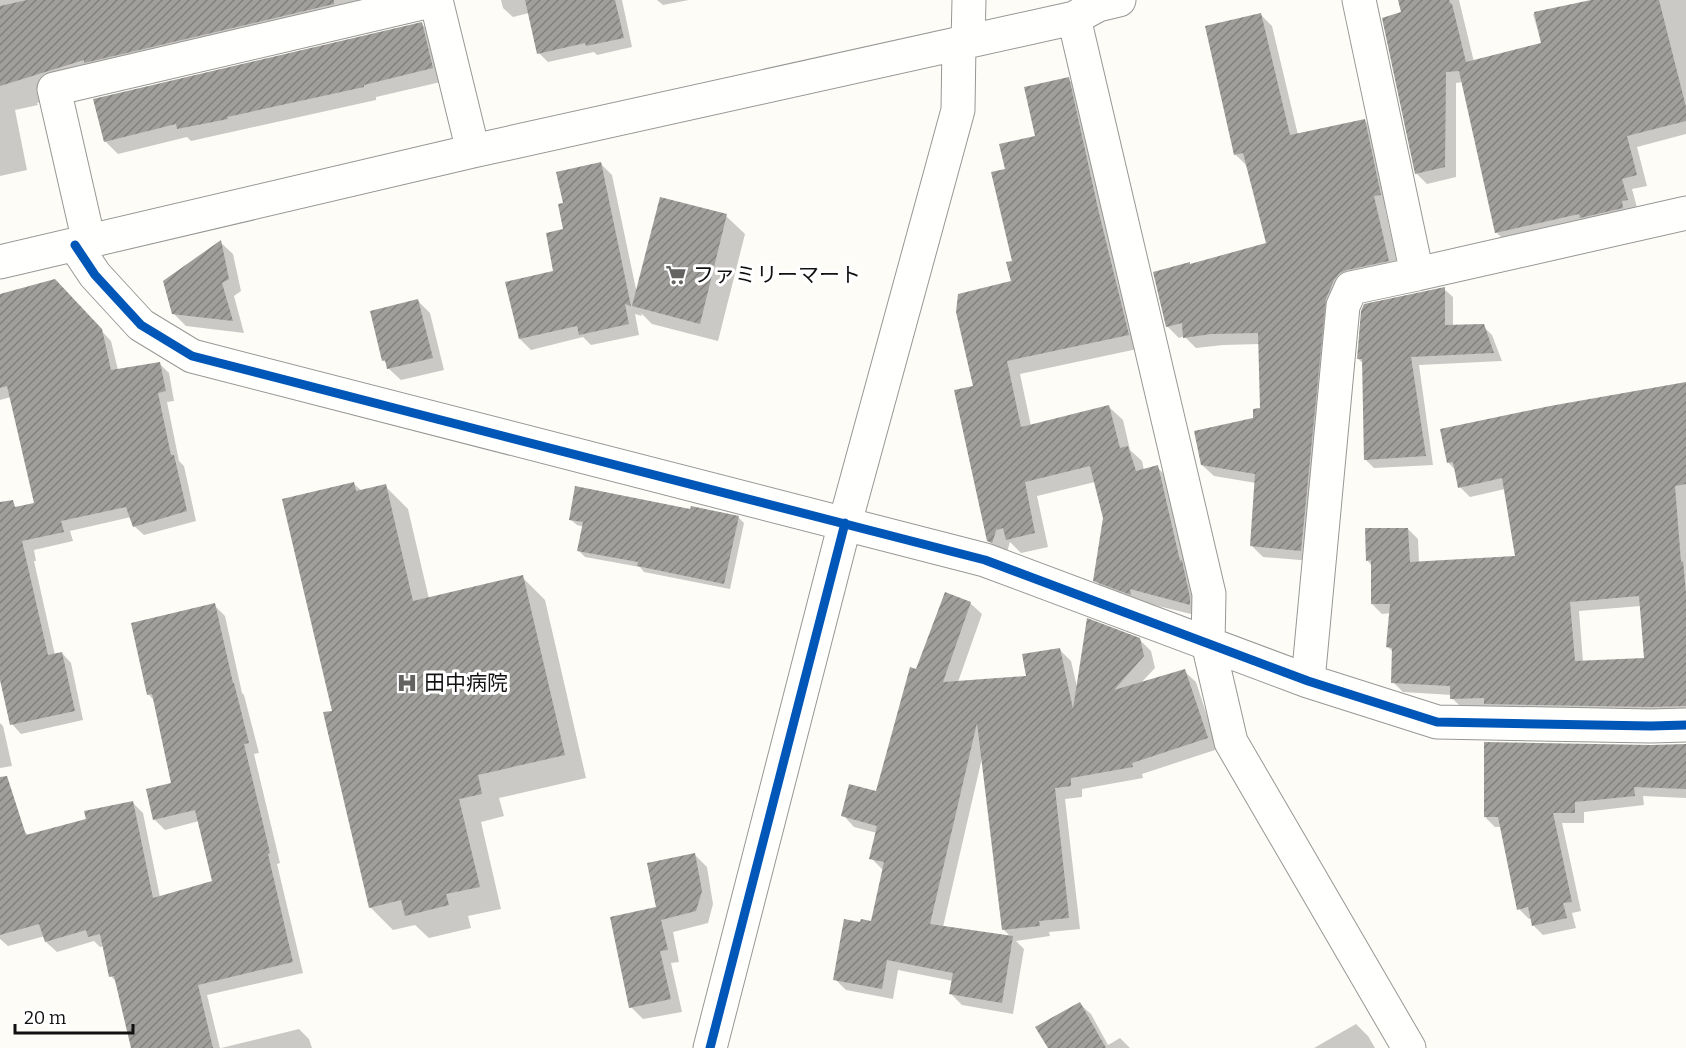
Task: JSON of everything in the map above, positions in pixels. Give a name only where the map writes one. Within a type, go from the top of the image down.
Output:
[{"type":"street","points":[[473,151],[436,0],[54,89],[82,244],[94,276],[141,325],[192,356],[985,560],[1308,681],[1437,722],[1686,725]]},
{"type":"street","points":[[710,1048],[846,523],[958,110],[969,0]]},
{"type":"street","points":[[0,262],[473,151],[1074,18],[1098,5],[1119,0]]},
{"type":"street","points":[[1359,0],[1417,274]]},
{"type":"street","points":[[1074,18],[1209,594],[1208,643],[1232,742],[1409,1048]]},
{"type":"street","points":[[1308,681],[1343,306],[1351,288],[1686,213]]},
{"type":"building","points":[[27,0],[334,0],[334,4],[84,63],[84,60],[0,86],[0,6]]},
{"type":"building","points":[[525,0],[615,0],[624,38],[586,46],[585,43],[537,54]]},
{"type":"building","points":[[1398,0],[1449,0],[1452,4],[1466,62],[1541,43],[1534,12],[1591,0],[1659,0],[1686,107],[1686,121],[1627,136],[1637,175],[1622,179],[1628,200],[1622,201],[1623,208],[1580,218],[1579,214],[1495,233],[1459,71],[1446,72],[1445,167],[1415,174],[1382,18],[1401,12]]},
{"type":"building","points":[[1261,13],[1290,135],[1365,119],[1381,195],[1374,196],[1389,261],[1340,273],[1334,280],[1326,299],[1301,551],[1250,546],[1255,474],[1201,465],[1194,431],[1253,418],[1253,409],[1260,408],[1258,333],[1211,334],[1183,338],[1182,323],[1166,327],[1153,272],[1266,243],[1243,153],[1234,155],[1205,26]]},
{"type":"building","points":[[422,22],[433,68],[364,85],[364,87],[227,117],[228,119],[177,129],[176,124],[104,142],[93,99]]},
{"type":"building","points":[[1069,77],[1129,335],[1007,361],[1021,427],[1109,405],[1120,448],[1128,446],[1136,471],[1158,465],[1180,561],[1182,560],[1190,605],[1130,589],[1131,595],[1093,581],[1103,518],[1090,466],[1025,482],[1035,533],[1006,540],[1003,528],[997,530],[997,528],[992,543],[987,541],[954,390],[973,386],[956,312],[958,294],[1011,281],[1006,262],[1012,261],[991,172],[1005,169],[999,144],[1035,136],[1024,87]]},
{"type":"building","points":[[601,162],[631,306],[625,304],[629,324],[579,335],[577,326],[519,339],[505,282],[553,271],[546,233],[563,229],[558,204],[563,203],[556,172]]},
{"type":"building","name":"ファミリーマート","points":[[660,197],[727,214],[700,324],[632,306]]},
{"type":"building","points":[[221,240],[229,279],[222,283],[233,321],[172,314],[163,281]]},
{"type":"building","points":[[55,279],[102,329],[111,370],[160,362],[166,391],[158,393],[171,455],[174,455],[187,511],[133,527],[126,507],[61,521],[64,532],[22,541],[48,655],[62,652],[75,711],[10,725],[0,680],[0,502],[13,500],[15,507],[34,503],[7,386],[0,388],[0,294]]},
{"type":"building","points":[[1445,287],[1445,325],[1484,324],[1494,353],[1411,357],[1426,456],[1364,460],[1362,359],[1357,359],[1361,311],[1364,304]]},
{"type":"building","points":[[418,299],[433,358],[387,369],[385,360],[382,361],[370,311]]},
{"type":"building","points":[[1686,382],[1686,484],[1675,486],[1681,562],[1683,561],[1686,593],[1686,706],[1484,704],[1484,698],[1450,699],[1450,686],[1391,683],[1392,648],[1386,647],[1390,604],[1371,604],[1371,560],[1366,561],[1365,528],[1408,528],[1410,562],[1515,556],[1502,478],[1458,488],[1453,462],[1447,463],[1440,429],[1550,406]],"holes":[[[1639,596],[1644,658],[1575,661],[1570,602]]]},
{"type":"building","points":[[354,482],[356,491],[386,484],[413,601],[523,575],[565,755],[478,775],[482,794],[459,799],[480,887],[446,894],[449,905],[405,916],[401,900],[369,908],[323,712],[332,711],[282,499]]},
{"type":"building","points":[[575,486],[690,509],[691,506],[739,516],[724,584],[637,566],[638,562],[577,551],[583,522],[569,520]]},
{"type":"building","points":[[945,592],[971,602],[943,682],[1026,676],[1022,654],[1060,648],[1073,709],[1087,618],[1140,638],[1144,656],[1114,690],[1185,669],[1208,738],[1132,763],[1133,767],[1071,778],[1071,786],[1055,788],[1069,918],[1039,921],[1040,926],[1002,930],[977,723],[930,924],[1013,936],[1002,1003],[949,994],[953,973],[887,960],[882,989],[833,980],[844,919],[860,922],[861,919],[871,921],[884,862],[869,859],[877,826],[841,816],[849,784],[876,791],[910,667],[916,669]]},
{"type":"building","points":[[215,603],[249,743],[244,744],[293,962],[198,985],[213,1048],[131,1048],[114,976],[109,977],[100,934],[88,937],[86,930],[45,942],[39,924],[0,935],[0,777],[7,776],[26,835],[86,819],[84,811],[133,801],[153,898],[212,881],[195,810],[153,820],[146,789],[171,783],[152,694],[147,695],[131,623]]},
{"type":"building","points":[[1484,742],[1686,744],[1686,789],[1634,787],[1635,796],[1575,802],[1575,813],[1553,813],[1572,902],[1563,903],[1567,918],[1532,926],[1528,907],[1517,910],[1498,817],[1484,817]]},
{"type":"building","points":[[695,853],[702,891],[696,911],[661,920],[668,950],[660,951],[671,999],[629,1008],[610,917],[656,907],[647,863]]},
{"type":"building","points":[[1080,1002],[1106,1048],[1048,1048],[1035,1027]]},
{"type":"cycle path","points":[[75,245],[95,275],[141,325],[192,356],[985,560],[1308,681],[1437,722],[1686,725]]},
{"type":"cycle path","points":[[710,1048],[845,523]]},
{"type":"place","name":"ファミリーマート","points":[[676,275]]},
{"type":"place","name":"田中病院","points":[[407,683]]}]
